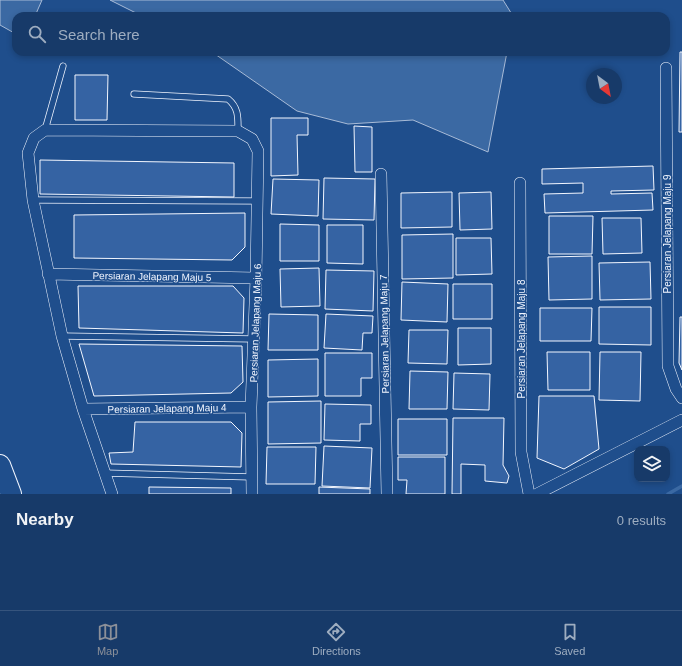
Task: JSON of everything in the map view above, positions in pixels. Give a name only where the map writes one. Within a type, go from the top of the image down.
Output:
[{"type":"highway","points":[[0,466],[11,494]]},
{"type":"street","name":"Persiaran Jelapang Maju 9","points":[[666,68],[668,366],[676,389],[682,398]]},
{"type":"street","points":[[112,494],[83,409],[62,336],[33,200],[28,153],[34,138],[45,130],[238,131]]},
{"type":"street","name":"Persiaran Jelapang Maju 6","points":[[238,131],[252,139],[258,151],[256,278],[251,407],[252,494]]},
{"type":"street","name":"Persiaran Jelapang Maju 7","points":[[381,174],[387,494]]},
{"type":"street","name":"Persiaran Jelapang Maju 8","points":[[520,183],[521,452],[529,494]]},
{"type":"street","name":"Persiaran Jelapang Maju 5","points":[[48,274],[256,278]]},
{"type":"street","name":"Persiaran Jelapang Maju 4","points":[[83,409],[251,407]]},
{"type":"street","points":[[538,494],[682,420]]},
{"type":"lane","points":[[45,130],[63,66]]},
{"type":"lane","points":[[134,94],[228,99],[235,104],[238,131]]},
{"type":"lane","points":[[33,200],[258,201]]},
{"type":"lane","points":[[62,336],[254,339]]},
{"type":"lane","points":[[104,473],[252,477]]},
{"type":"water","points":[[0,0],[42,0],[37,12],[12,12],[12,32],[0,25]]},
{"type":"water","points":[[110,0],[503,0],[510,12],[134,12]]},
{"type":"water","points":[[218,56],[506,56],[488,152],[413,120],[348,124],[297,111]]},
{"type":"building","points":[[680,52],[682,52],[682,132],[679,132]]},
{"type":"building","points":[[75,75],[108,75],[107,120],[75,120]]},
{"type":"building","points":[[271,118],[308,118],[308,135],[297,135],[298,175],[271,176]]},
{"type":"building","points":[[354,126],[372,127],[372,172],[355,172]]},
{"type":"building","points":[[40,160],[234,163],[234,197],[40,194]]},
{"type":"building","points":[[653,166],[654,190],[611,191],[611,194],[652,193],[653,210],[545,213],[544,194],[583,193],[583,183],[542,184],[542,169]]},
{"type":"building","points":[[324,178],[375,179],[374,220],[323,219]]},
{"type":"building","points":[[273,179],[319,180],[318,216],[271,214]]},
{"type":"building","points":[[452,192],[452,227],[401,228],[401,193]]},
{"type":"building","points":[[491,192],[492,229],[460,230],[459,193]]},
{"type":"building","points":[[245,213],[245,247],[232,260],[74,258],[74,215]]},
{"type":"building","points":[[549,216],[593,216],[592,254],[549,254]]},
{"type":"building","points":[[602,218],[641,218],[642,253],[603,254]]},
{"type":"building","points":[[280,224],[319,225],[319,261],[280,261]]},
{"type":"building","points":[[327,225],[363,225],[363,264],[327,263]]},
{"type":"building","points":[[453,234],[453,278],[402,279],[402,235]]},
{"type":"building","points":[[456,238],[491,238],[492,274],[456,275]]},
{"type":"building","points":[[592,256],[592,299],[549,300],[548,257]]},
{"type":"building","points":[[650,262],[651,299],[600,300],[599,263]]},
{"type":"building","points":[[319,268],[320,306],[281,307],[280,269]]},
{"type":"building","points":[[326,270],[374,271],[373,311],[325,309]]},
{"type":"building","points":[[402,282],[448,284],[447,322],[401,320]]},
{"type":"building","points":[[453,284],[492,284],[492,319],[453,319]]},
{"type":"building","points":[[78,286],[233,286],[244,298],[243,333],[79,328]]},
{"type":"building","points":[[599,307],[651,307],[651,345],[599,344]]},
{"type":"building","points":[[540,308],[592,308],[591,341],[540,341]]},
{"type":"building","points":[[269,314],[318,315],[318,350],[268,350]]},
{"type":"building","points":[[326,314],[373,316],[372,333],[363,333],[362,350],[324,348]]},
{"type":"building","points":[[680,317],[682,317],[682,370],[679,363]]},
{"type":"building","points":[[458,328],[491,328],[491,364],[458,365]]},
{"type":"building","points":[[409,330],[448,330],[447,364],[408,363]]},
{"type":"building","points":[[79,344],[242,346],[243,382],[231,393],[94,396]]},
{"type":"building","points":[[547,352],[590,352],[590,390],[548,390]]},
{"type":"building","points":[[600,352],[641,352],[640,401],[599,400]]},
{"type":"building","points":[[325,353],[372,353],[372,378],[361,378],[361,396],[325,396]]},
{"type":"building","points":[[318,359],[318,396],[268,397],[268,360]]},
{"type":"building","points":[[410,371],[448,372],[447,409],[409,409]]},
{"type":"building","points":[[454,373],[490,374],[489,410],[453,409]]},
{"type":"building","points":[[539,396],[594,396],[599,449],[564,469],[537,458]]},
{"type":"building","points":[[321,401],[321,443],[268,444],[268,402]]},
{"type":"building","points":[[325,404],[371,405],[371,424],[360,424],[360,441],[324,440]]},
{"type":"building","points":[[453,418],[504,418],[503,465],[509,476],[507,483],[485,481],[485,465],[461,464],[461,494],[452,494]]},
{"type":"building","points":[[398,419],[447,419],[447,455],[398,455]]},
{"type":"building","points":[[135,422],[231,422],[242,433],[241,467],[111,464],[109,453],[133,452]]},
{"type":"building","points":[[324,446],[372,448],[370,488],[322,486]]},
{"type":"building","points":[[267,447],[316,447],[315,484],[266,484]]},
{"type":"building","points":[[398,457],[445,457],[445,494],[406,494],[407,480],[398,480]]},
{"type":"building","points":[[149,487],[231,488],[231,494],[149,494]]},
{"type":"building","points":[[319,487],[370,489],[370,494],[319,494]]},
{"type":"waterway","points":[[668,494],[682,486]]}]
